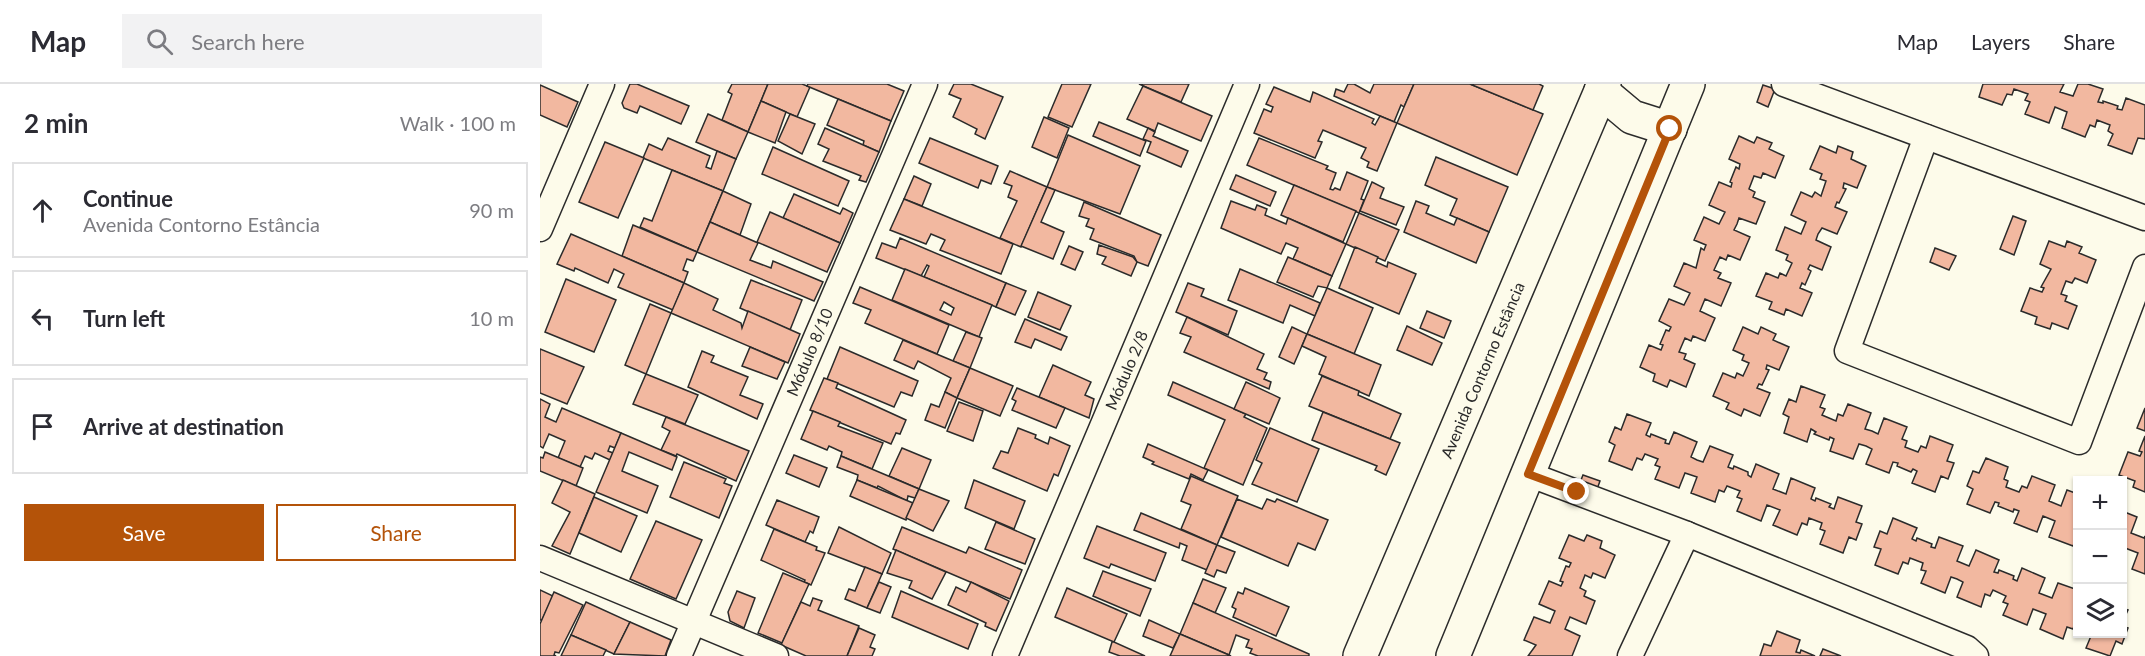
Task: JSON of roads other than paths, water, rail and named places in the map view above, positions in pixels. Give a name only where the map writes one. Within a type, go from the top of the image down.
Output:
[{"type":"street","points":[[540,229],[602,84]]},
{"type":"street","name":"Módulo 8/10","points":[[680,656],[693,621],[925,84]]},
{"type":"street","name":"Módulo 2/8","points":[[1005,656],[1247,84]]},
{"type":"street","points":[[1453,656],[1688,84]]},
{"type":"street","points":[[1784,84],[2145,218]]},
{"type":"street","points":[[1602,88],[1615,106],[1632,117],[1670,129]]},
{"type":"street","name":"Avenida Contorno Estância","points":[[1360,656],[1602,88]]},
{"type":"street","points":[[1926,137],[1847,351],[2079,442],[2145,267]]},
{"type":"street","points":[[1528,474],[1687,534],[1967,648],[1976,656]]},
{"type":"street","points":[[1630,656],[1687,534]]},
{"type":"street","points":[[540,558],[777,656]]}]
